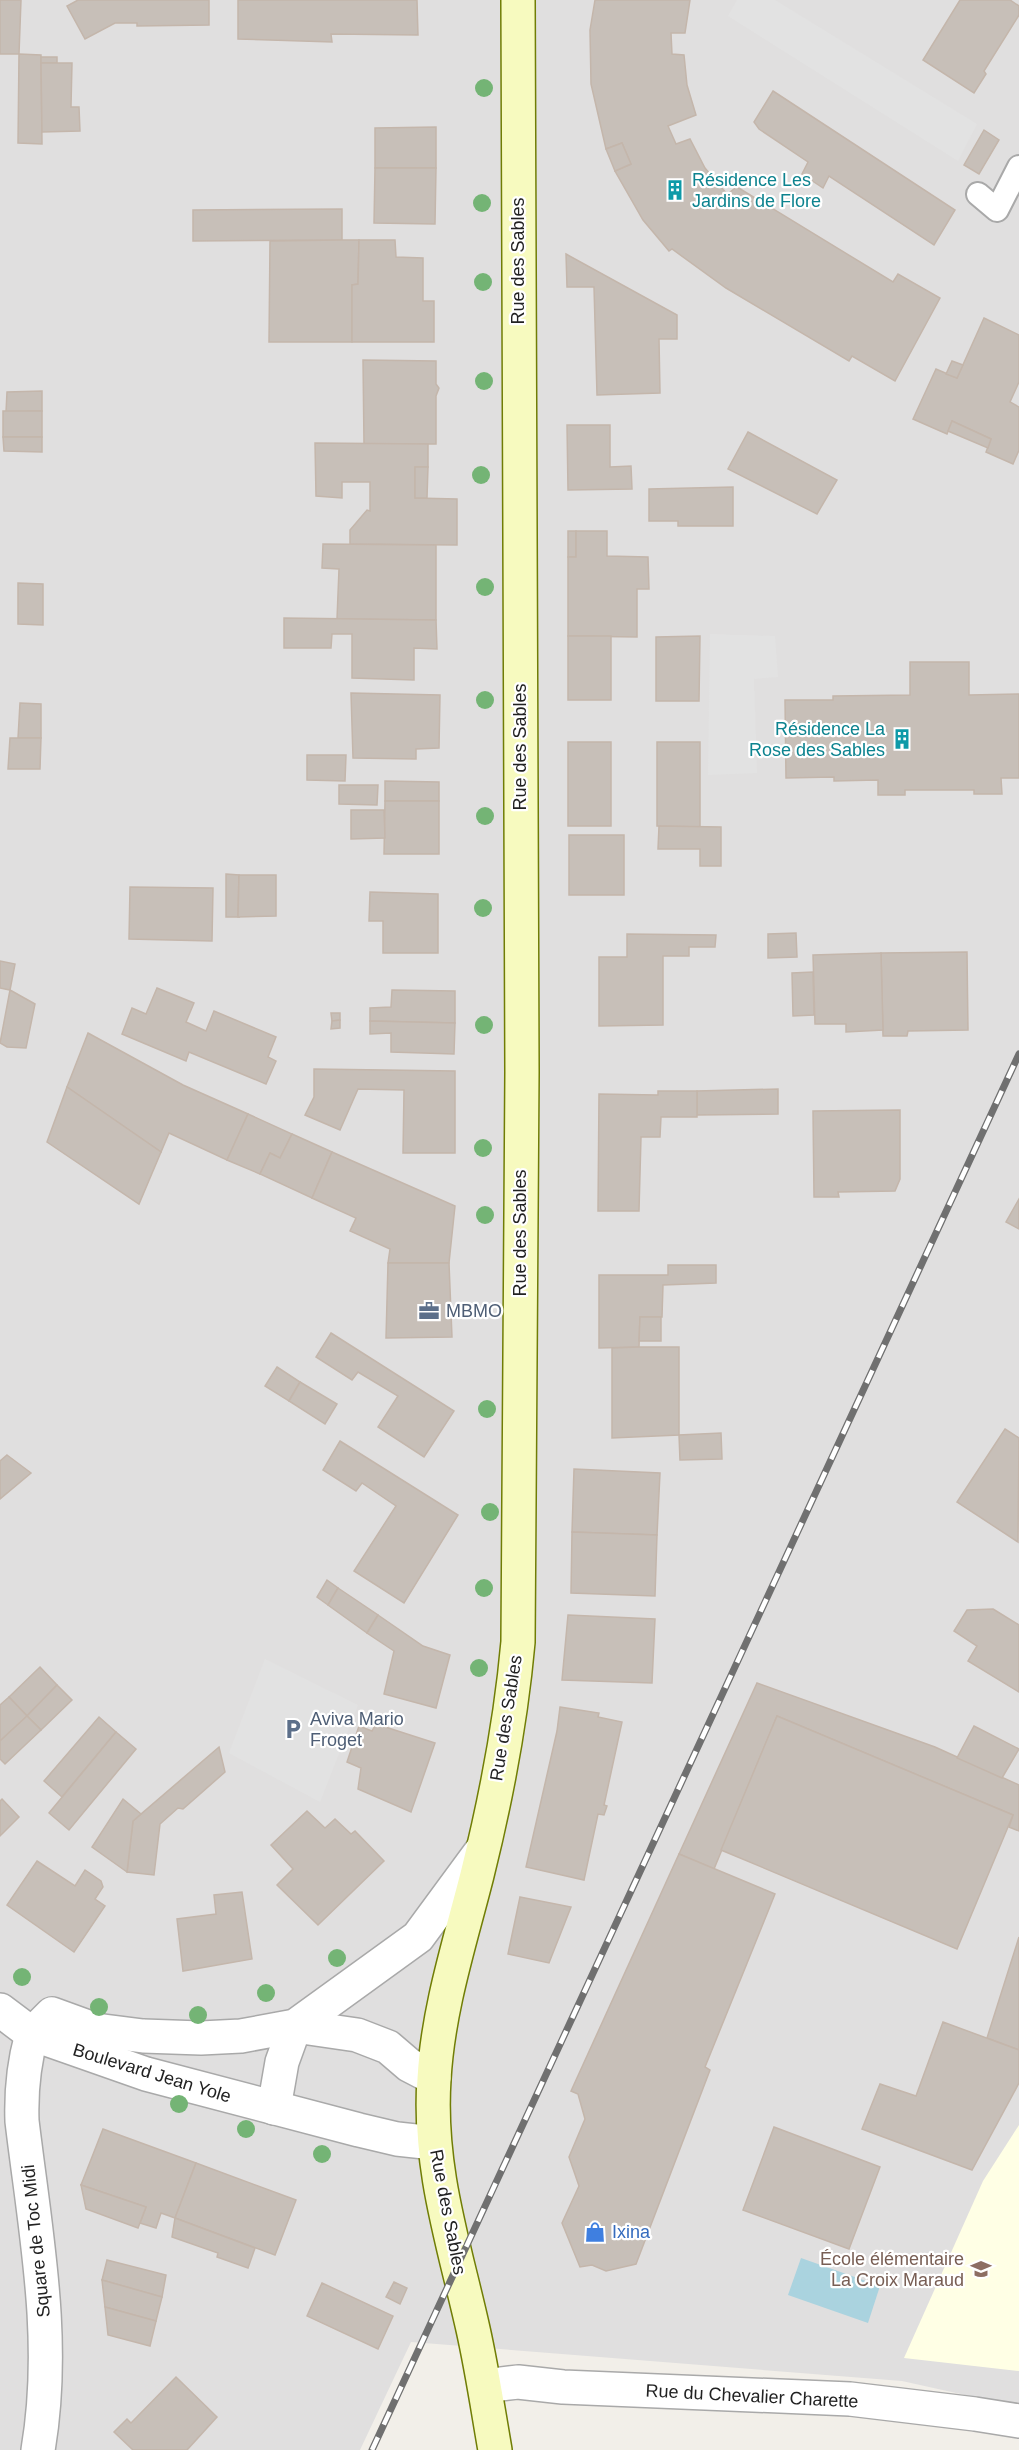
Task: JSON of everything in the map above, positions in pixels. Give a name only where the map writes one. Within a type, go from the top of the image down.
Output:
[{"type":"main road","name":"Rue des Sables","points":[[495,2450],[473,2328],[447,2229],[435,2143],[434,2078],[446,2000],[460,1933],[482,1850],[513,1697],[519,1642],[522,1060],[518,0]]},
{"type":"street","name":"Boulevard Jean Yole","points":[[295,2026],[418,1937],[482,1850]]},
{"type":"street","name":"Boulevard Jean Yole","points":[[0,2010],[32,2034],[146,2074],[398,2139],[435,2143]]},
{"type":"street","name":"Boulevard Jean Yole","points":[[32,2034],[52,2014],[96,2030],[143,2036],[201,2038],[241,2036],[295,2026],[357,2035],[388,2047],[409,2065],[434,2078]]},
{"type":"street","points":[[274,2108],[282,2062],[295,2026]]},
{"type":"street","name":"Square de Toc Midi","points":[[32,2034],[27,2052],[21,2097],[46,2320],[46,2368],[38,2450]]},
{"type":"street","name":"Rue du Chevalier Charette","points":[[485,2386],[518,2382],[563,2387],[849,2399],[1019,2421]]},
{"type":"lane","points":[[978,194],[997,210],[1019,167]]},
{"type":"shaded area","points":[[0,0],[1019,0],[1019,2407],[902,2381],[411,2342],[360,2450],[0,2450]]},
{"type":"shaded area","points":[[737,0],[775,0],[977,124],[958,161],[728,16]]},
{"type":"shaded area","name":"Résidence La Rose des Sables","points":[[710,634],[775,636],[778,677],[754,679],[757,773],[708,775]]},
{"type":"shaded area","name":"Aviva Mario Froget","points":[[265,1659],[358,1705],[320,1802],[229,1753]]},
{"type":"shaded area","name":"École élémentaire La Croix Maraud","points":[[1019,2125],[1019,2371],[904,2358],[983,2181]]},
{"type":"water","points":[[801,2258],[880,2286],[868,2323],[788,2295]]},
{"type":"building","points":[[0,0],[21,0],[19,54],[0,54]]},
{"type":"building","points":[[78,0],[209,0],[209,25],[137,26],[137,23],[115,23],[85,39],[67,6]]},
{"type":"building","points":[[238,0],[417,0],[418,35],[331,34],[332,42],[238,39]]},
{"type":"building","name":"Résidence Les Jardins de Flore","points":[[595,0],[690,0],[685,33],[671,33],[672,54],[684,55],[687,85],[696,115],[668,126],[676,144],[690,139],[705,168],[727,194],[737,187],[893,282],[898,274],[940,298],[895,381],[852,356],[849,361],[726,288],[672,249],[669,251],[643,220],[615,171],[631,164],[622,143],[606,149],[591,84],[590,30]]},
{"type":"building","points":[[960,0],[1010,0],[1019,6],[1019,15],[984,71],[986,74],[974,93],[923,60]]},
{"type":"building","points":[[19,54],[41,55],[42,144],[18,143]]},
{"type":"building","points":[[41,57],[57,57],[57,63],[41,63]]},
{"type":"building","points":[[41,63],[72,63],[71,107],[79,107],[80,131],[42,132]]},
{"type":"building","points":[[773,91],[955,210],[934,245],[829,176],[823,188],[802,174],[808,162],[759,129],[754,122]]},
{"type":"building","points":[[436,127],[436,168],[375,168],[375,128]]},
{"type":"building","points":[[984,130],[999,140],[979,174],[964,165]]},
{"type":"building","points":[[622,143],[631,164],[615,171],[606,149]]},
{"type":"building","points":[[375,168],[436,168],[435,224],[374,223]]},
{"type":"building","points":[[342,209],[342,240],[193,241],[193,210]]},
{"type":"building","points":[[359,240],[358,284],[352,285],[352,342],[269,342],[270,241]]},
{"type":"building","points":[[359,240],[395,240],[396,257],[423,258],[423,301],[434,301],[434,342],[352,342],[352,285],[358,284]]},
{"type":"building","points":[[566,254],[677,315],[677,339],[659,339],[660,393],[597,395],[594,287],[567,287]]},
{"type":"building","points":[[984,318],[1019,335],[1019,382],[1010,402],[1019,407],[1019,450],[1013,464],[986,452],[991,439],[952,421],[947,434],[913,419],[936,369],[957,378]]},
{"type":"building","points":[[363,360],[436,361],[436,384],[439,388],[436,396],[436,444],[364,444]]},
{"type":"building","points":[[952,361],[963,365],[957,378],[946,374]]},
{"type":"building","points":[[42,391],[42,411],[6,412],[7,392]]},
{"type":"building","points":[[3,411],[42,411],[42,437],[3,437]]},
{"type":"building","points":[[952,421],[991,439],[988,448],[948,431]]},
{"type":"building","points":[[567,425],[610,425],[610,467],[631,466],[632,489],[568,490]]},
{"type":"building","points":[[748,432],[837,480],[817,514],[728,469]]},
{"type":"building","points":[[3,437],[42,437],[42,452],[4,451]]},
{"type":"building","points":[[315,443],[428,444],[428,467],[415,467],[415,498],[457,499],[457,545],[350,544],[350,530],[367,510],[370,511],[370,482],[342,482],[342,498],[316,496]]},
{"type":"building","points":[[415,467],[428,467],[427,498],[415,498]]},
{"type":"building","points":[[733,487],[733,526],[678,526],[678,521],[649,521],[649,489]]},
{"type":"building","points":[[568,531],[576,531],[576,557],[568,557]]},
{"type":"building","points":[[576,531],[607,531],[607,556],[648,557],[649,589],[637,589],[637,637],[568,636],[568,557],[576,557]]},
{"type":"building","points":[[323,544],[436,545],[436,620],[337,619],[339,569],[322,568]]},
{"type":"building","points":[[18,583],[43,584],[43,625],[18,624]]},
{"type":"building","points":[[284,618],[436,620],[437,649],[414,648],[414,680],[352,678],[352,634],[332,634],[331,648],[284,648]]},
{"type":"building","points":[[568,636],[611,636],[611,700],[568,700]]},
{"type":"building","points":[[700,636],[699,701],[656,701],[656,637]]},
{"type":"building","name":"Résidence La Rose des Sables","points":[[910,662],[969,662],[969,695],[1019,694],[1019,778],[1001,778],[1002,794],[974,794],[974,790],[905,790],[905,795],[878,795],[878,780],[834,781],[834,777],[786,778],[785,700],[833,700],[833,696],[910,695]]},
{"type":"building","points":[[351,693],[440,695],[439,748],[416,749],[416,759],[353,758]]},
{"type":"building","points":[[20,703],[41,704],[41,738],[18,738]]},
{"type":"building","points":[[10,738],[41,738],[40,769],[8,769]]},
{"type":"building","points":[[568,742],[611,742],[611,826],[568,826]]},
{"type":"building","points":[[657,742],[700,742],[700,827],[657,826]]},
{"type":"building","points":[[307,755],[346,755],[345,781],[307,780]]},
{"type":"building","points":[[385,781],[439,782],[439,801],[385,801]]},
{"type":"building","points":[[339,785],[378,785],[377,805],[339,804]]},
{"type":"building","points":[[385,801],[439,801],[439,854],[384,854]]},
{"type":"building","points":[[351,810],[384,810],[385,838],[351,839]]},
{"type":"building","points":[[659,826],[721,827],[721,866],[700,866],[700,849],[658,849]]},
{"type":"building","points":[[569,835],[624,835],[624,895],[569,895]]},
{"type":"building","points":[[226,874],[239,875],[238,917],[226,917]]},
{"type":"building","points":[[239,875],[276,875],[276,916],[238,917]]},
{"type":"building","points":[[130,887],[213,888],[212,941],[129,939]]},
{"type":"building","points":[[370,892],[438,894],[438,953],[383,953],[383,921],[369,921]]},
{"type":"building","points":[[796,933],[797,957],[768,958],[768,934]]},
{"type":"building","points":[[627,934],[716,935],[715,947],[689,947],[689,956],[663,956],[663,1025],[599,1026],[599,957],[627,957]]},
{"type":"building","points":[[967,952],[968,1030],[908,1031],[907,1036],[883,1036],[881,953]]},
{"type":"building","points":[[881,953],[883,1030],[846,1032],[846,1024],[815,1024],[813,955]]},
{"type":"building","points":[[0,961],[15,964],[10,990],[0,988]]},
{"type":"building","points":[[813,972],[814,1015],[793,1016],[792,973]]},
{"type":"building","points":[[157,988],[194,1003],[186,1022],[206,1031],[214,1011],[276,1037],[268,1057],[276,1061],[266,1084],[189,1052],[186,1061],[122,1034],[132,1008],[146,1014]]},
{"type":"building","points":[[10,990],[35,1004],[26,1048],[7,1047],[0,1043]]},
{"type":"building","points":[[392,990],[455,991],[455,1023],[370,1021],[370,1008],[391,1007]]},
{"type":"building","points":[[331,1013],[340,1013],[340,1020],[332,1021]]},
{"type":"building","points":[[340,1020],[340,1028],[331,1029],[332,1021]]},
{"type":"building","points":[[370,1021],[455,1023],[454,1054],[391,1052],[391,1033],[370,1034]]},
{"type":"building","points":[[88,1033],[183,1085],[248,1114],[227,1160],[169,1133],[161,1152],[67,1087]]},
{"type":"building","points":[[314,1069],[455,1071],[455,1153],[403,1153],[404,1090],[358,1089],[340,1130],[305,1115],[314,1097]]},
{"type":"building","points":[[67,1087],[161,1152],[139,1204],[47,1142]]},
{"type":"building","points":[[778,1089],[778,1114],[697,1115],[697,1091]]},
{"type":"building","points":[[658,1091],[697,1091],[697,1117],[661,1117],[660,1137],[641,1137],[639,1211],[598,1211],[599,1094],[658,1095]]},
{"type":"building","points":[[900,1110],[900,1179],[895,1191],[838,1192],[839,1197],[814,1197],[813,1111]]},
{"type":"building","points":[[248,1114],[292,1134],[280,1158],[270,1153],[260,1174],[227,1160]]},
{"type":"building","points":[[292,1134],[332,1152],[312,1198],[260,1174],[270,1153],[280,1158]]},
{"type":"building","points":[[332,1152],[455,1206],[449,1263],[388,1263],[390,1249],[350,1231],[356,1218],[312,1198]]},
{"type":"building","points":[[1019,1199],[1019,1229],[1006,1222]]},
{"type":"building","points":[[388,1263],[449,1263],[452,1337],[386,1338]]},
{"type":"building","points":[[668,1265],[716,1265],[716,1283],[663,1285],[662,1317],[640,1317],[639,1347],[599,1348],[599,1275],[668,1275]]},
{"type":"building","points":[[640,1317],[661,1317],[661,1341],[639,1341]]},
{"type":"building","points":[[331,1333],[454,1411],[424,1457],[378,1427],[398,1396],[358,1372],[352,1380],[316,1357]]},
{"type":"building","points":[[679,1347],[679,1435],[612,1438],[612,1348]]},
{"type":"building","points":[[277,1367],[300,1382],[289,1401],[265,1386]]},
{"type":"building","points":[[300,1382],[337,1404],[325,1424],[289,1401]]},
{"type":"building","points":[[1005,1429],[1019,1438],[1018,1542],[957,1502]]},
{"type":"building","points":[[721,1433],[722,1459],[680,1460],[679,1435]]},
{"type":"building","points":[[340,1441],[458,1515],[404,1603],[354,1571],[396,1506],[362,1483],[356,1491],[323,1470]]},
{"type":"building","points":[[7,1455],[31,1473],[0,1499],[0,1461]]},
{"type":"building","points":[[574,1469],[660,1473],[657,1535],[572,1532]]},
{"type":"building","points":[[572,1532],[657,1535],[655,1596],[571,1593]]},
{"type":"building","points":[[327,1580],[338,1588],[328,1605],[317,1597]]},
{"type":"building","points":[[338,1588],[378,1615],[367,1633],[328,1605]]},
{"type":"building","points":[[993,1609],[1019,1625],[1019,1692],[968,1661],[977,1646],[954,1631],[967,1610]]},
{"type":"building","points":[[378,1615],[423,1646],[450,1655],[436,1708],[384,1694],[394,1651],[367,1633]]},
{"type":"building","points":[[568,1615],[655,1619],[652,1683],[562,1680]]},
{"type":"building","points":[[40,1667],[57,1685],[27,1716],[9,1697]]},
{"type":"building","points":[[757,1683],[935,1747],[1019,1785],[1019,1831],[1009,1827],[1013,1815],[777,1716],[714,1869],[679,1854]]},
{"type":"building","points":[[57,1685],[72,1700],[41,1730],[27,1716]]},
{"type":"building","points":[[9,1697],[27,1716],[0,1741],[0,1705]]},
{"type":"building","points":[[560,1707],[599,1713],[598,1717],[622,1722],[604,1805],[607,1806],[604,1815],[598,1814],[584,1880],[526,1867],[557,1731]]},
{"type":"building","points":[[27,1716],[41,1730],[5,1764],[0,1759],[0,1741]]},
{"type":"building","points":[[777,1716],[1013,1815],[957,1949],[721,1850]]},
{"type":"building","points":[[99,1717],[116,1732],[62,1797],[44,1781]]},
{"type":"building","points":[[376,1724],[435,1743],[411,1812],[358,1789],[361,1768],[347,1762],[359,1726],[372,1731]]},
{"type":"building","points":[[974,1726],[1019,1749],[1002,1778],[957,1758]]},
{"type":"building","points":[[116,1732],[136,1749],[69,1830],[49,1813]]},
{"type":"building","points":[[219,1747],[225,1772],[183,1809],[178,1808],[160,1824],[154,1875],[127,1872],[133,1821]]},
{"type":"building","points":[[2,1799],[19,1817],[0,1836],[0,1801]]},
{"type":"building","points":[[123,1799],[141,1814],[133,1821],[127,1872],[92,1847]]},
{"type":"building","points":[[307,1811],[325,1828],[335,1819],[351,1834],[355,1831],[384,1861],[318,1925],[277,1885],[293,1869],[271,1845]]},
{"type":"building","points":[[679,1854],[775,1894],[705,2067],[710,2070],[636,2264],[606,2271],[592,2265],[580,2267],[562,2223],[579,2186],[569,2157],[585,2119],[578,2094],[571,2091]]},
{"type":"building","points":[[37,1861],[75,1886],[85,1870],[101,1881],[103,1887],[95,1899],[105,1906],[74,1952],[7,1905]]},
{"type":"building","points":[[242,1892],[252,1959],[183,1971],[177,1919],[216,1914],[214,1895]]},
{"type":"building","points":[[520,1897],[571,1907],[549,1963],[508,1954]]},
{"type":"building","points":[[1019,1937],[1019,2050],[987,2038]]},
{"type":"building","points":[[943,2022],[1019,2050],[1019,2083],[972,2170],[862,2129],[880,2084],[916,2096]]},
{"type":"building","points":[[774,2127],[880,2167],[849,2249],[743,2210]]},
{"type":"building","points":[[103,2129],[196,2163],[175,2218],[161,2213],[156,2228],[140,2223],[146,2207],[81,2185]]},
{"type":"building","points":[[196,2163],[296,2200],[275,2255],[175,2218]]},
{"type":"building","points":[[81,2185],[146,2207],[138,2228],[86,2209]]},
{"type":"building","points":[[175,2218],[255,2248],[248,2268],[217,2257],[218,2253],[172,2237]]},
{"type":"building","points":[[107,2260],[166,2275],[162,2297],[102,2280]]},
{"type":"building","points":[[102,2280],[162,2297],[156,2321],[105,2307]]},
{"type":"building","points":[[394,2282],[407,2288],[400,2304],[386,2297]]},
{"type":"building","points":[[322,2283],[393,2316],[378,2349],[307,2316]]},
{"type":"building","points":[[105,2307],[156,2321],[150,2346],[108,2335]]},
{"type":"building","points":[[176,2377],[217,2417],[187,2450],[133,2450],[114,2432],[127,2419],[131,2423]]},
{"type":"railway","points":[[372,2450],[1019,1054]]},
{"type":"place","name":"Résidence Les Jardins de Flore","points":[[675,190]]},
{"type":"place","name":"Résidence La Rose des Sables","points":[[902,739]]},
{"type":"place","name":"MBMO","points":[[429,1311]]},
{"type":"place","name":"Aviva Mario Froget","points":[[293,1729]]},
{"type":"place","name":"Ixina","points":[[595,2232]]},
{"type":"place","name":"École élémentaire La Croix Maraud","points":[[981,2269]]}]
